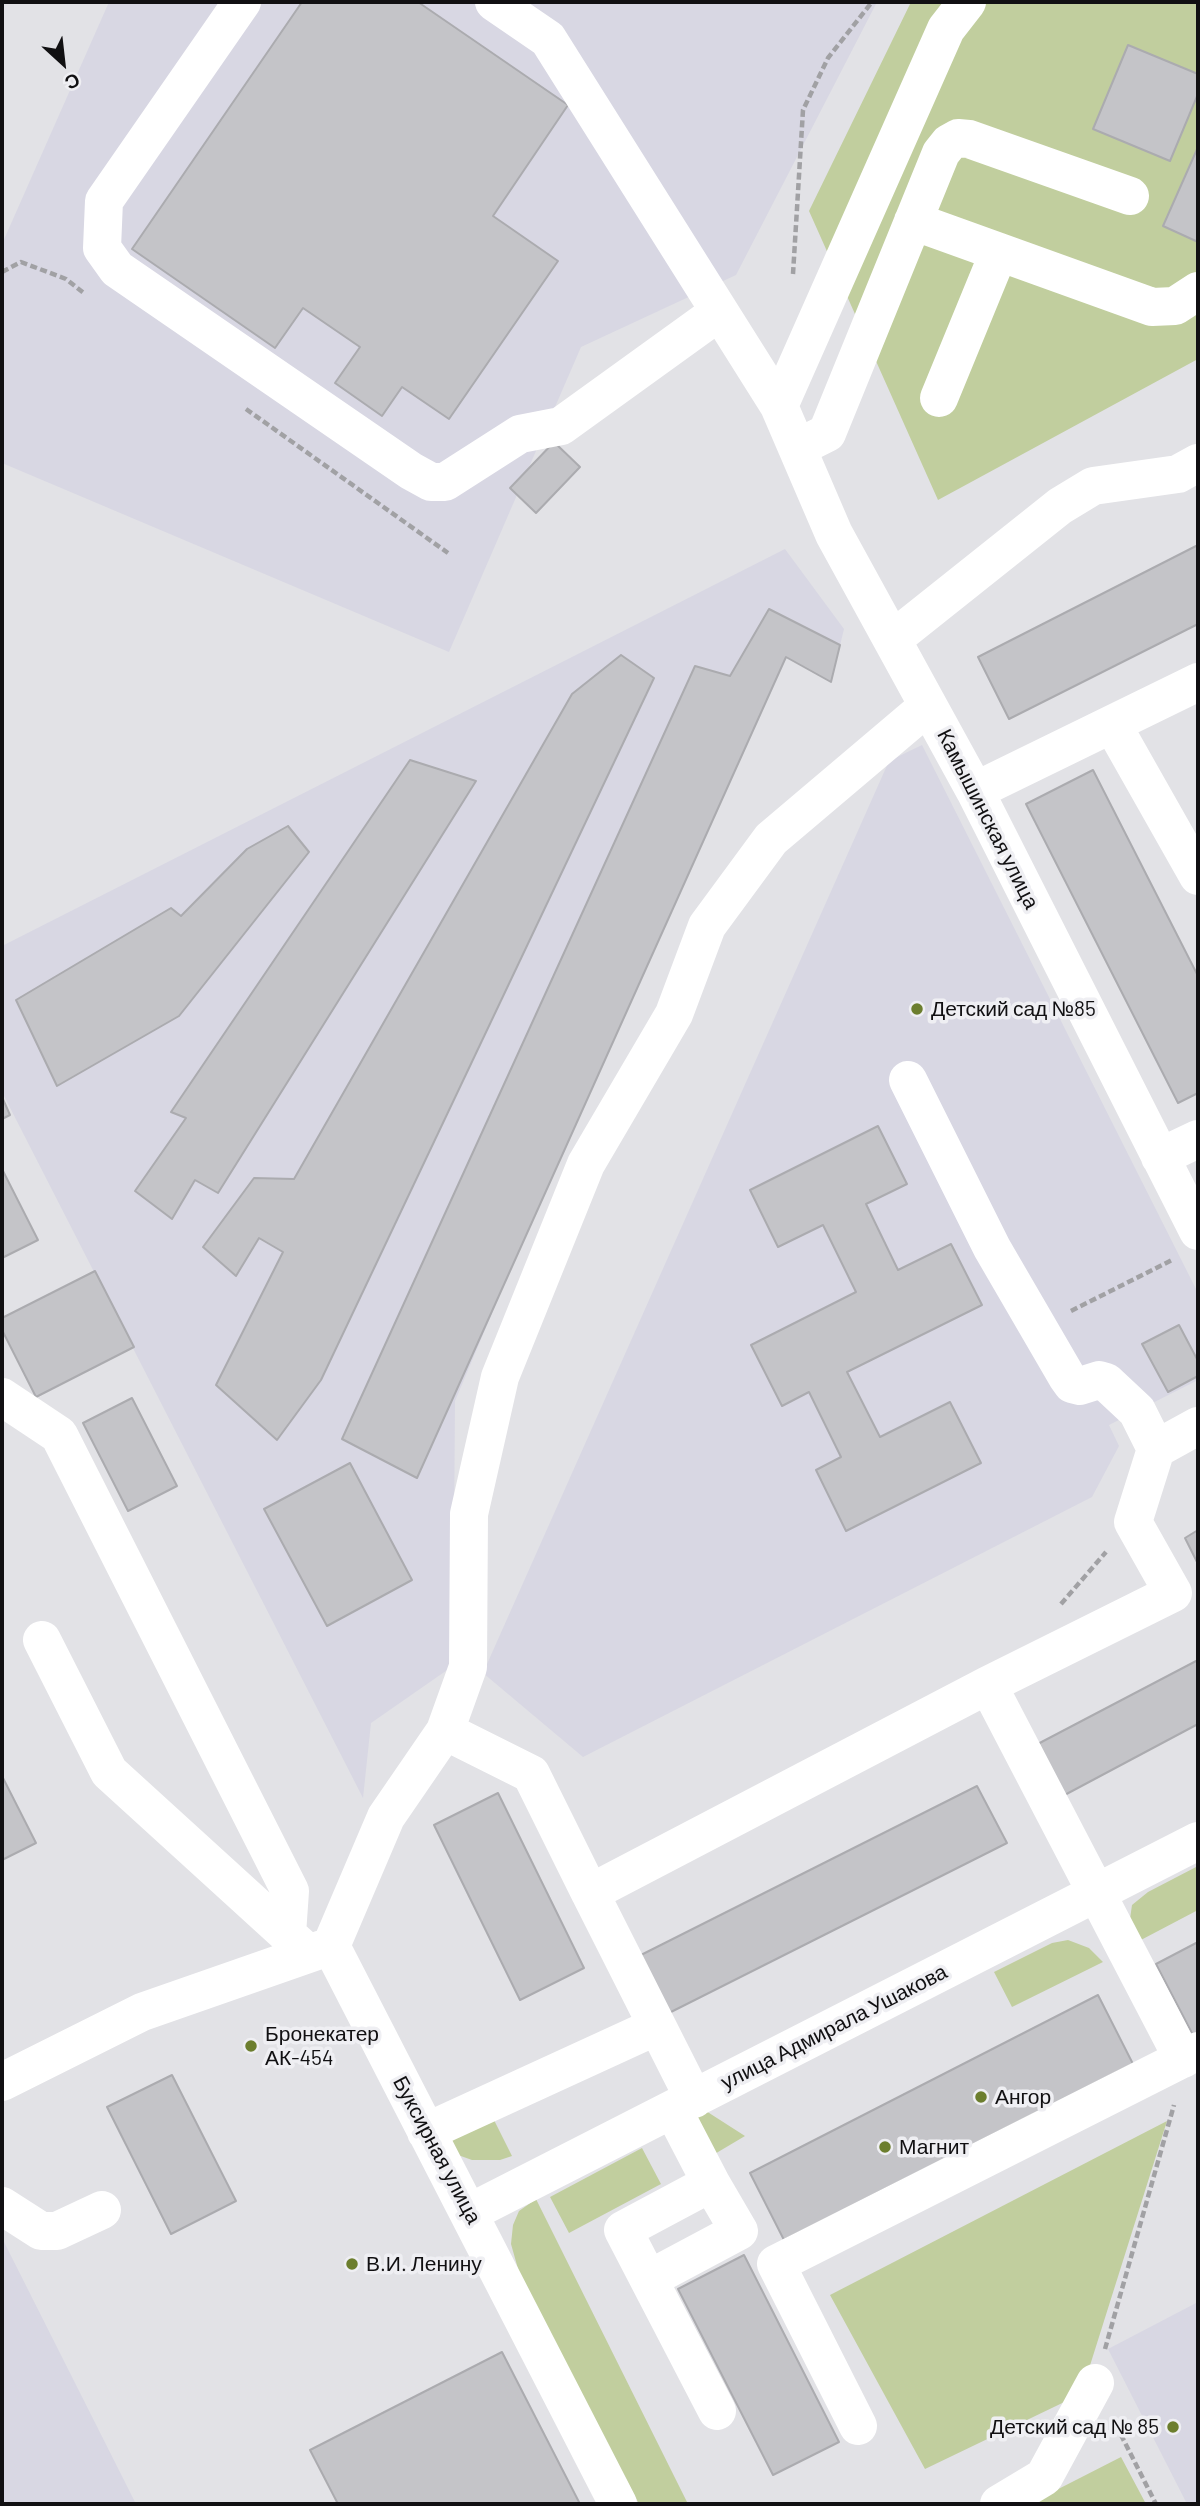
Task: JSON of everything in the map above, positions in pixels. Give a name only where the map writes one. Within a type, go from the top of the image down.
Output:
[{"type":"street","points":[[242,2],[104,201],[102,248],[117,269],[411,471],[431,482],[445,482],[520,434],[561,426],[719,312]]},
{"type":"street","name":"Камышинская улица","points":[[494,2],[548,39],[779,406],[834,534],[975,791],[1160,1157],[1189,1244]]},
{"type":"street","points":[[779,406],[946,29],[967,2]]},
{"type":"street","points":[[797,448],[827,433],[941,153],[958,138],[970,139],[1130,197]]},
{"type":"street","points":[[913,221],[1152,307],[1175,306],[1198,291]]},
{"type":"street","points":[[939,398],[999,252]]},
{"type":"street","points":[[892,639],[1060,506],[1093,486],[1178,474],[1198,463]]},
{"type":"street","points":[[975,791],[1198,681]]},
{"type":"street","points":[[2,2082],[142,2012],[309,1945],[386,1817],[445,1731],[467,1667],[469,1514],[500,1377],[586,1164],[674,1014],[707,926],[771,839],[929,706]]},
{"type":"street","points":[[1112,724],[1198,876]]},
{"type":"street","points":[[590,1893],[988,1685],[1173,1593],[1133,1521],[1156,1448],[1137,1411],[1112,1386],[1099,1380],[1080,1386],[1072,1384],[992,1248],[908,1080]]},
{"type":"street","points":[[1160,1157],[1198,1139]]},
{"type":"street","points":[[2,1397],[59,1436],[290,1891],[309,1945]]},
{"type":"street","points":[[1156,1448],[1198,1426]]},
{"type":"street","points":[[42,1640],[109,1772],[309,1945]]},
{"type":"street","points":[[858,2426],[776,2264],[1190,2055],[1096,1892],[988,1685]]},
{"type":"street","points":[[445,1731],[531,1774],[657,2026],[711,2183],[739,2231],[649,2279]]},
{"type":"street","name":"улица Адмирала Ушакова","points":[[470,2213],[1198,1841]]},
{"type":"street","name":"Буксирная улица","points":[[309,1945],[426,2132],[618,2504]]},
{"type":"street","points":[[426,2132],[657,2026]]},
{"type":"street","points":[[711,2183],[623,2230],[717,2411]]},
{"type":"street","points":[[2,2206],[41,2231],[57,2231],[102,2210]]},
{"type":"street","points":[[999,2504],[1044,2477],[1095,2383]]},
{"type":"path","points":[[793,276],[803,110],[828,58],[872,2]]},
{"type":"path","points":[[2,272],[22,262],[66,279],[88,295]]},
{"type":"path","points":[[245,408],[448,553]]},
{"type":"path","points":[[1039,1327],[1189,1244]]},
{"type":"path","points":[[1156,2504],[1095,2383],[1190,2055]]},
{"type":"shaded area","points":[[109,2],[877,2],[736,275],[581,347],[449,652],[2,463],[2,244]]},
{"type":"shaded area","points":[[785,549],[844,629],[831,682],[785,657],[611,1031],[455,1401],[453,1666],[371,1723],[363,1798],[2,1092],[2,946]]},
{"type":"shaded area","name":"Детский сад №85","points":[[922,745],[1198,1293],[1198,1380],[1109,1425],[1119,1446],[1092,1497],[583,1757],[483,1673],[889,761]]},
{"type":"shaded area","points":[[2,2238],[136,2504],[2,2504]]},
{"type":"shaded area","name":"Детский сад № 85","points":[[1198,2302],[1198,2504],[1187,2504],[1108,2349]]},
{"type":"green space","points":[[911,2],[1198,2],[1198,359],[938,500],[809,211]]},
{"type":"green space","points":[[1198,1866],[1198,1910],[1139,1941],[1130,1919],[1132,1905],[1148,1892]]},
{"type":"green space","points":[[1068,1940],[1089,1948],[1103,1962],[1012,2007],[994,1972],[1052,1943]]},
{"type":"green space","points":[[706,2111],[745,2136],[713,2155],[694,2115]]},
{"type":"green space","points":[[492,2116],[512,2156],[500,2160],[472,2160],[458,2155],[444,2141]]},
{"type":"green space","points":[[1167,2121],[1081,2394],[925,2469],[830,2295]]},
{"type":"green space","points":[[642,2148],[661,2184],[569,2233],[550,2197]]},
{"type":"green space","points":[[536,2199],[688,2504],[639,2504],[522,2283],[511,2244],[513,2225],[519,2211]]},
{"type":"green space","points":[[1121,2457],[1146,2504],[1029,2504]]},
{"type":"building","points":[[302,2],[418,2],[568,105],[493,216],[558,261],[449,419],[402,387],[382,416],[335,383],[360,347],[303,308],[275,348],[132,249]]},
{"type":"building","points":[[1128,45],[1198,74],[1198,94],[1170,161],[1093,129]]},
{"type":"building","points":[[1198,147],[1198,242],[1163,226]]},
{"type":"building","points":[[554,442],[580,467],[536,513],[510,488]]},
{"type":"building","points":[[1198,545],[1198,624],[1009,719],[978,657]]},
{"type":"building","points":[[769,609],[840,645],[831,682],[786,657],[417,1478],[342,1439],[695,666],[730,676]]},
{"type":"building","points":[[621,655],[654,678],[321,1380],[277,1440],[216,1385],[283,1252],[259,1238],[236,1276],[203,1247],[254,1178],[294,1179],[572,694]]},
{"type":"building","points":[[410,760],[476,781],[218,1193],[195,1180],[172,1219],[135,1191],[186,1118],[171,1112]]},
{"type":"building","points":[[1093,770],[1198,976],[1198,1093],[1178,1103],[1026,804]]},
{"type":"building","points":[[288,826],[309,852],[179,1016],[57,1086],[16,1000],[171,908],[181,916],[247,849]]},
{"type":"building","points":[[2,1097],[10,1115],[2,1119]]},
{"type":"building","points":[[878,1126],[907,1184],[866,1204],[898,1270],[951,1244],[982,1305],[847,1372],[880,1437],[950,1402],[981,1463],[846,1531],[816,1470],[841,1457],[809,1392],[782,1406],[751,1345],[856,1292],[823,1225],[778,1247],[750,1190]]},
{"type":"building","points":[[2,1169],[38,1240],[2,1258]]},
{"type":"building","points":[[95,1271],[134,1347],[36,1397],[2,1330],[2,1318]]},
{"type":"building","points":[[1179,1325],[1198,1361],[1198,1376],[1168,1392],[1142,1344]]},
{"type":"building","points":[[132,1398],[177,1486],[128,1511],[83,1423]]},
{"type":"building","points":[[350,1463],[412,1580],[327,1626],[264,1509]]},
{"type":"building","points":[[1198,1530],[1198,1564],[1185,1538]]},
{"type":"building","points":[[1198,1660],[1198,1724],[1059,1798],[1032,1747]]},
{"type":"building","points":[[2,1776],[36,1843],[2,1860]]},
{"type":"building","points":[[977,1786],[1007,1843],[661,2017],[631,1960]]},
{"type":"building","points":[[498,1793],[584,1968],[520,2000],[434,1825]]},
{"type":"building","points":[[1198,1942],[1198,2035],[1194,2037],[1156,1964]]},
{"type":"building","points":[[1098,1995],[1133,2064],[784,2240],[750,2173]]},
{"type":"building","points":[[172,2075],[236,2201],[171,2234],[107,2107]]},
{"type":"building","points":[[744,2255],[839,2442],[773,2475],[678,2289]]},
{"type":"building","points":[[502,2352],[580,2504],[338,2504],[310,2450]]},
{"type":"place","name":"Детский сад №85","points":[[917,1009]]},
{"type":"place","name":"Бронекатер АК-454","points":[[251,2046]]},
{"type":"place","name":"Ангор","points":[[981,2097]]},
{"type":"place","name":"Магнит","points":[[885,2147]]},
{"type":"place","name":"В.И. Ленину","points":[[352,2264]]},
{"type":"place","name":"Детский сад № 85","points":[[1173,2427]]}]
